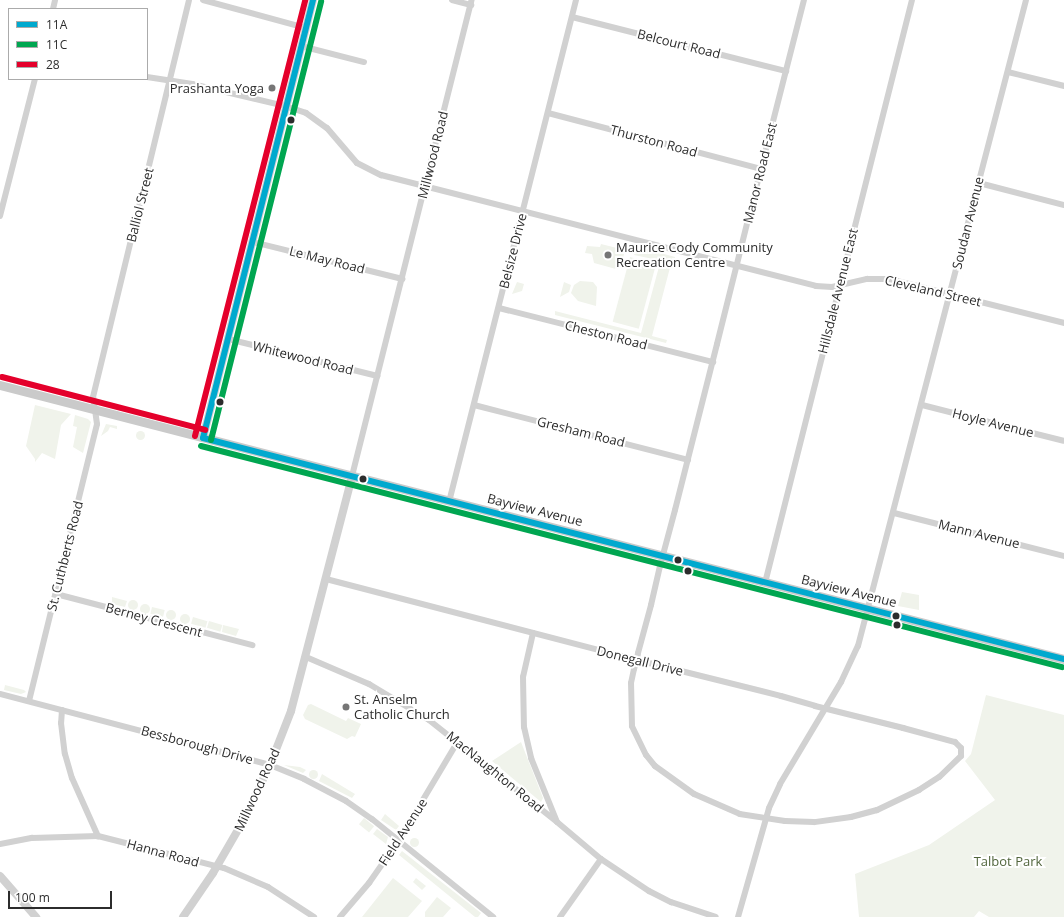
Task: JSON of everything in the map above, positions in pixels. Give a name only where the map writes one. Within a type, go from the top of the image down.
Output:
[{"type":"main road","name":"Bayview Avenue","points":[[0,385],[449,502],[1064,659]]},
{"type":"street","name":"Balliol Street","points":[[95,410],[93,397],[169,80],[190,0]]},
{"type":"street","points":[[203,0],[306,28]]},
{"type":"street","points":[[203,438],[313,0]]},
{"type":"street","points":[[452,0],[472,2]]},
{"type":"street","name":"Belsize Drive","points":[[449,502],[576,0]]},
{"type":"street","name":"Manor Road East","points":[[804,0],[630,683],[629,711],[632,726],[646,755],[664,774],[694,794],[727,810],[764,819],[814,822],[850,817],[877,810],[919,790],[954,765],[962,753],[961,748],[955,742]]},
{"type":"street","name":"Hillsdale Avenue East","points":[[765,582],[912,0]]},
{"type":"street","name":"Soudan Avenue","points":[[738,917],[764,819],[780,784],[826,709],[850,665],[869,610],[1026,0]]},
{"type":"street","name":"Millwood Road","points":[[183,917],[217,867],[242,823],[270,765],[291,711],[378,376],[472,2]]},
{"type":"street","name":"Belcourt Road","points":[[572,17],[786,71]]},
{"type":"street","points":[[301,46],[364,62]]},
{"type":"street","points":[[1008,72],[1064,86]]},
{"type":"street","name":"Cleveland Street","points":[[148,77],[169,80],[286,106],[314,118],[327,128],[347,154],[363,167],[425,186],[816,286],[839,285],[867,279],[889,279],[1064,323]]},
{"type":"street","points":[[0,216],[35,80]]},
{"type":"street","name":"Thurston Road","points":[[548,113],[761,169]]},
{"type":"street","points":[[979,183],[1064,205]]},
{"type":"street","name":"Le May Road","points":[[253,242],[402,279]]},
{"type":"street","name":"Cheston Road","points":[[499,308],[713,362]]},
{"type":"street","name":"Whitewood Road","points":[[228,339],[378,376]]},
{"type":"street","name":"Gresham Road","points":[[474,405],[688,460]]},
{"type":"street","name":"Hoyle Avenue","points":[[922,405],[1064,442]]},
{"type":"street","name":"St. Cuthberts Road","points":[[29,701],[97,424],[95,410]]},
{"type":"street","name":"Mann Avenue","points":[[894,513],[1064,556]]},
{"type":"street","name":"Donegall Drive","points":[[326,579],[955,742]]},
{"type":"street","name":"Berney Crescent","points":[[56,594],[252,645]]},
{"type":"street","points":[[534,633],[522,683],[524,728],[534,765],[557,822]]},
{"type":"street","name":"MacNaughton Road","points":[[306,657],[375,688],[429,720],[458,741],[600,859],[648,891],[671,902],[716,917]]},
{"type":"street","name":"Bessborough Drive","points":[[0,694],[270,765],[346,801],[399,840],[493,917]]},
{"type":"street","points":[[62,710],[61,723],[68,766],[98,836]]},
{"type":"street","name":"Field Avenue","points":[[340,917],[369,883],[399,840],[458,741]]},
{"type":"street","name":"Hanna Road","points":[[0,844],[32,838],[98,836],[217,867],[268,887],[314,917]]},
{"type":"street","points":[[560,917],[600,859]]},
{"type":"street","points":[[0,876],[36,917]]},
{"type":"green space","name":"Maurice Cody Community Recreation Centre","points":[[601,244],[625,250],[621,266],[617,265],[616,269],[594,263],[592,254],[585,253],[587,246],[600,247]]},
{"type":"green space","points":[[639,247],[675,257],[675,260],[672,260],[652,336],[667,340],[666,343],[555,315],[555,311],[641,333],[660,263],[658,260],[634,255]]},
{"type":"green space","points":[[630,257],[656,264],[639,329],[613,322]]},
{"type":"green space","points":[[580,281],[593,282],[597,287],[596,306],[578,301],[571,293],[574,285]]},
{"type":"green space","points":[[517,282],[524,284],[522,291],[512,294]]},
{"type":"green space","points":[[564,282],[571,285],[569,292],[560,297]]},
{"type":"green space","points":[[35,405],[71,414],[61,425],[55,459],[42,453],[35,462],[35,459],[26,446]]},
{"type":"green space","points":[[75,415],[88,419],[91,422],[83,453],[73,447],[77,427],[73,426]]},
{"type":"green space","points":[[106,424],[117,426],[117,429],[110,427],[108,431],[101,436]]},
{"type":"green space","points":[[138,431],[142,431],[144,435],[142,439],[138,439],[136,437],[136,433]]},
{"type":"green space","points":[[902,592],[919,595],[919,610],[898,606]]},
{"type":"green space","points":[[112,597],[127,601],[125,607],[112,604]]},
{"type":"green space","points":[[131,600],[135,600],[137,601],[137,609],[131,610],[128,607],[128,603]]},
{"type":"green space","points":[[143,604],[147,604],[149,605],[149,613],[143,614],[140,611],[140,607]]},
{"type":"green space","points":[[152,607],[165,610],[163,617],[150,614]]},
{"type":"green space","points":[[169,610],[173,610],[175,611],[175,619],[169,620],[166,617],[166,613]]},
{"type":"green space","points":[[183,614],[187,614],[189,615],[189,623],[183,624],[180,621],[180,617]]},
{"type":"green space","points":[[193,617],[207,621],[205,628],[191,624]]},
{"type":"green space","points":[[209,621],[222,625],[220,632],[207,628]]},
{"type":"green space","points":[[223,625],[239,629],[236,636],[222,632]]},
{"type":"green space","points":[[5,685],[24,690],[26,692],[21,694],[4,690]]},
{"type":"green space","name":"Talbot Park","points":[[986,695],[1064,715],[1064,917],[989,917],[979,911],[974,917],[859,917],[855,874],[929,845],[995,800],[965,761],[971,754]]},
{"type":"green space","points":[[311,704],[346,721],[348,718],[361,724],[355,737],[352,736],[347,739],[305,719],[303,715],[308,705]]},
{"type":"green space","points":[[521,742],[543,798],[541,802],[492,761]]},
{"type":"green space","points":[[284,765],[300,767],[306,770],[303,773]]},
{"type":"green space","points":[[311,770],[315,770],[317,774],[315,778],[311,778],[309,776],[309,772]]},
{"type":"green space","points":[[322,774],[355,794],[352,798],[319,781]]},
{"type":"green space","points":[[385,814],[399,826],[396,830],[381,820]]},
{"type":"green space","points":[[364,818],[374,826],[369,832],[359,824]]},
{"type":"green space","points":[[377,829],[388,837],[386,844],[373,834]]},
{"type":"green space","points":[[414,837],[419,842],[414,847],[409,842]]},
{"type":"green space","points":[[402,851],[481,913],[478,917],[475,917],[399,855]]},
{"type":"green space","points":[[393,878],[422,901],[408,917],[362,917]]},
{"type":"green space","points":[[416,878],[426,886],[422,890],[413,882]]},
{"type":"green space","points":[[437,897],[451,908],[443,917],[425,917],[425,912]]},
{"type":"transit line","name":"28","points":[[195,436],[305,0]]},
{"type":"transit line","name":"11A","points":[[203,438],[313,0]]},
{"type":"transit line","name":"11C","points":[[211,440],[321,2]]},
{"type":"transit line","name":"28","points":[[2,377],[205,430]]},
{"type":"transit line","name":"11A","points":[[203,438],[1064,659]]},
{"type":"transit line","name":"11C","points":[[201,446],[1062,667]]},
{"type":"place","name":"Prashanta Yoga","points":[[272,88]]},
{"type":"place","name":"Maurice Cody Community Recreation Centre","points":[[608,255]]},
{"type":"place","name":"St. Anselm Catholic Church","points":[[346,707]]}]
